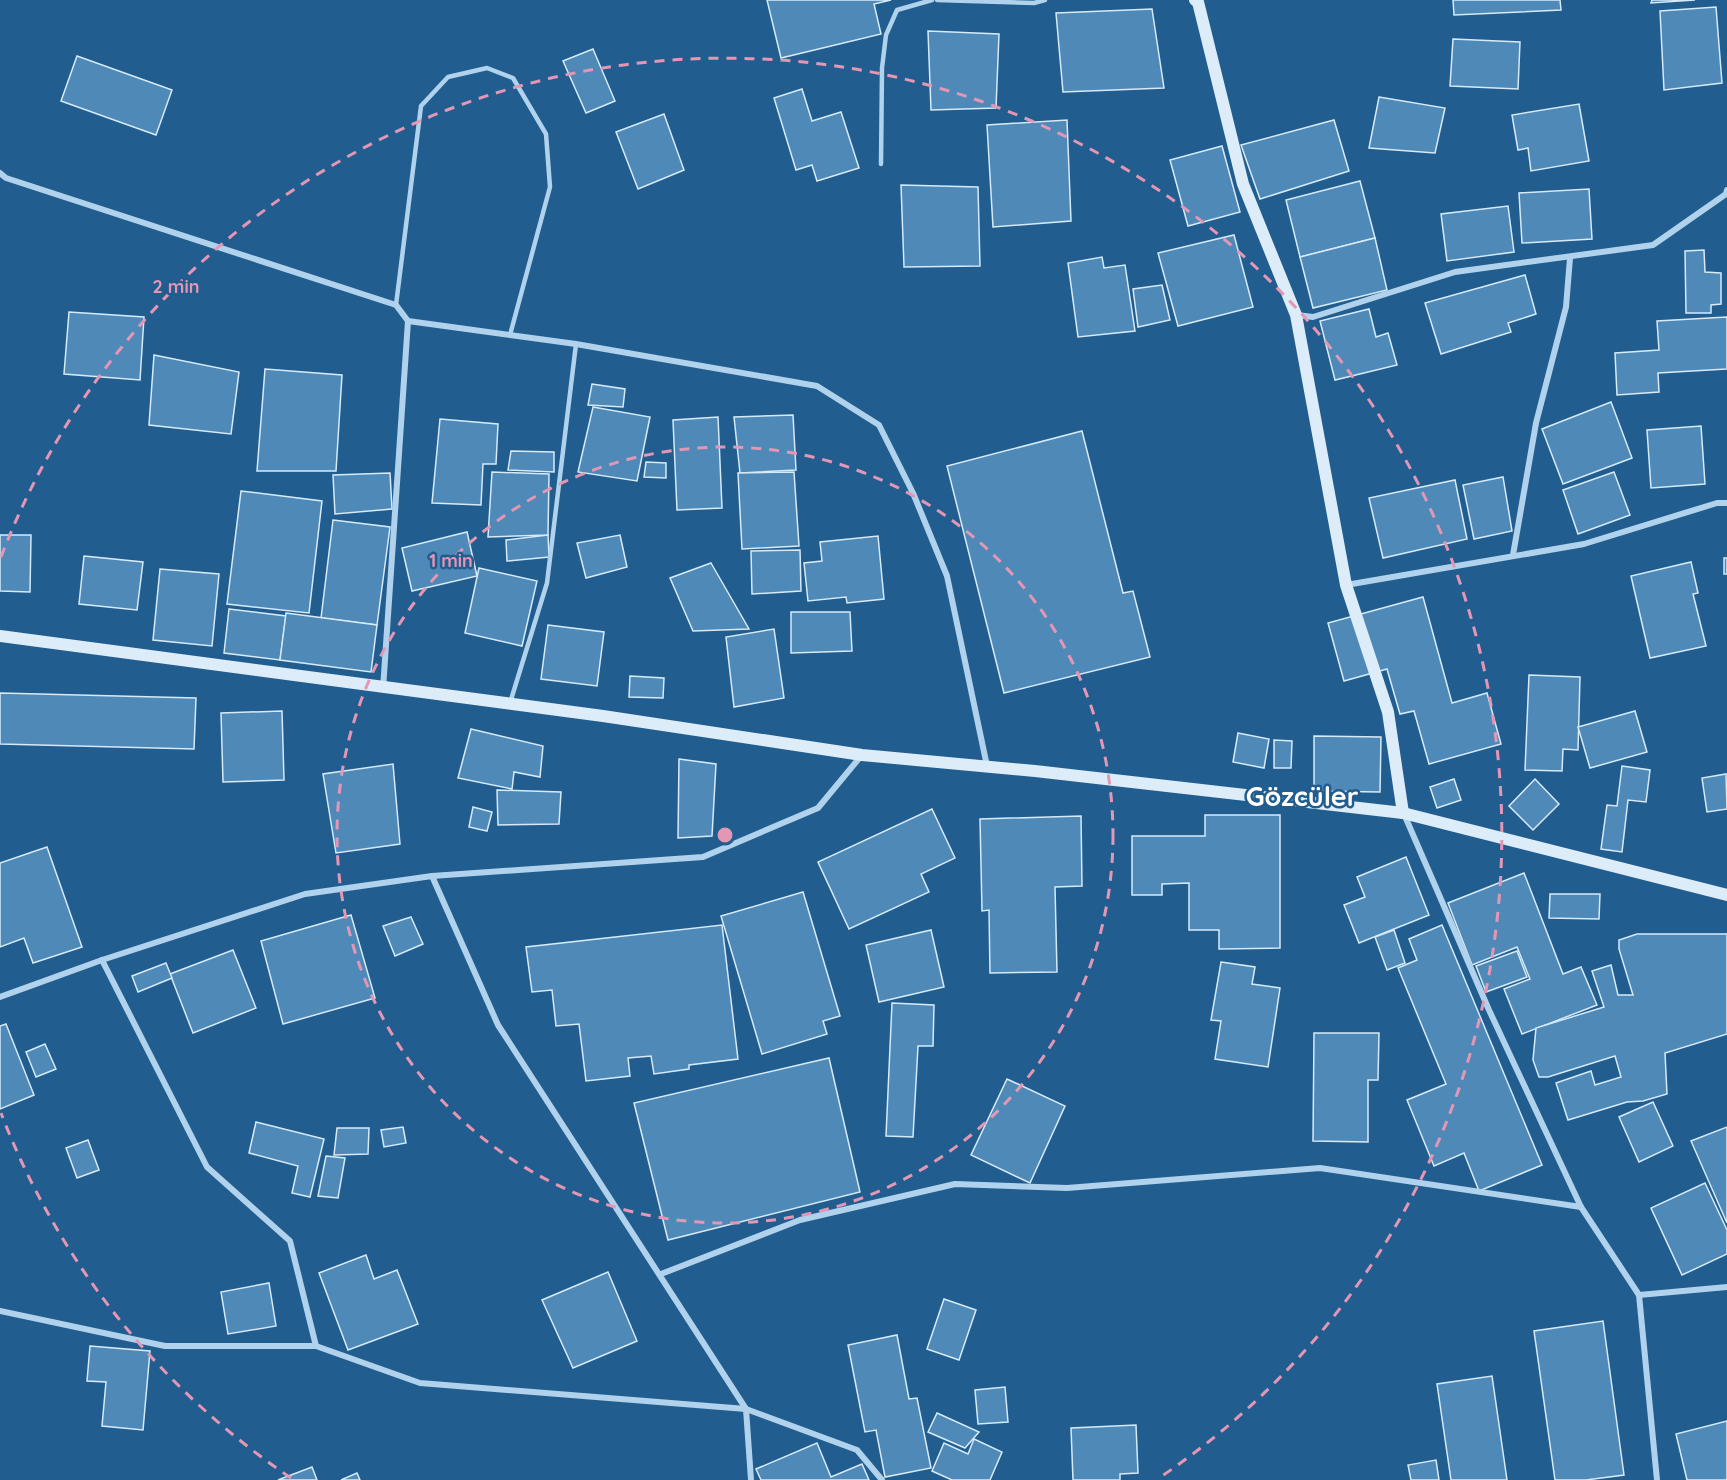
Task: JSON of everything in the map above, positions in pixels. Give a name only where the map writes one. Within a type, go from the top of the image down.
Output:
[{"type":"street","points":[[1196,1],[1243,184],[1296,315],[1346,585],[1388,712],[1403,813],[1489,1010],[1581,1207],[1639,1295],[1657,1480]]},
{"type":"street","points":[[0,173],[6,178],[396,305],[408,321],[383,689]]},
{"type":"street","points":[[0,184],[6,178]]},
{"type":"street","points":[[1296,315],[1313,318],[1455,272],[1653,245],[1726,194],[1727,190]]},
{"type":"street","points":[[1513,555],[1536,423],[1566,307],[1570,258]]},
{"type":"street","points":[[408,321],[576,344],[817,386],[879,425],[913,493],[947,576],[987,766]]},
{"type":"street","points":[[1346,585],[1584,544],[1717,503],[1727,503]]},
{"type":"street","points":[[0,636],[383,689],[509,704],[862,755],[987,766],[1403,813],[1727,895]]},
{"type":"street","points":[[0,997],[102,960],[305,894],[432,876],[703,857],[818,808],[862,755]]},
{"type":"street","points":[[432,876],[498,1025],[661,1274],[746,1409],[751,1480]]},
{"type":"street","points":[[102,960],[207,1167],[290,1241],[316,1347]]},
{"type":"street","points":[[661,1274],[800,1220],[956,1184],[1067,1188],[1320,1168],[1497,1197],[1581,1207]]},
{"type":"street","points":[[1639,1295],[1727,1287]]},
{"type":"street","points":[[0,1311],[165,1346],[316,1347],[420,1383],[746,1409],[857,1450],[882,1480]]},
{"type":"lane","points":[[881,164],[882,68],[886,35],[897,10],[932,0]]},
{"type":"lane","points":[[938,0],[1034,3],[1045,0]]},
{"type":"lane","points":[[396,305],[421,106],[448,77],[487,68],[513,78],[546,134],[550,187],[510,335]]},
{"type":"lane","points":[[509,704],[547,583],[576,344]]},
{"type":"building","points":[[767,0],[891,0],[874,4],[881,34],[781,58]]},
{"type":"building","points":[[1453,0],[1560,0],[1561,10],[1454,15]]},
{"type":"building","points":[[1652,0],[1695,0],[1651,3]]},
{"type":"building","points":[[1716,7],[1722,83],[1664,90],[1660,11]]},
{"type":"building","points":[[1152,9],[1164,88],[1063,92],[1056,13]]},
{"type":"building","points":[[928,31],[999,34],[996,108],[931,110]]},
{"type":"building","points":[[1453,39],[1520,42],[1518,89],[1450,86]]},
{"type":"building","points":[[593,49],[615,101],[586,113],[563,61]]},
{"type":"building","points":[[77,56],[172,90],[156,135],[61,101]]},
{"type":"building","points":[[802,89],[812,121],[841,112],[859,168],[817,181],[812,165],[796,170],[774,98]]},
{"type":"building","points":[[1379,97],[1445,108],[1435,153],[1369,148]]},
{"type":"building","points":[[1579,104],[1589,161],[1531,171],[1528,148],[1518,150],[1512,115]]},
{"type":"building","points":[[664,114],[684,170],[638,189],[616,132]]},
{"type":"building","points":[[1067,120],[1071,221],[993,227],[987,125]]},
{"type":"building","points":[[1334,120],[1349,171],[1260,199],[1241,145]]},
{"type":"building","points":[[1222,146],[1240,212],[1188,226],[1170,160]]},
{"type":"building","points":[[1360,181],[1375,238],[1300,257],[1286,200]]},
{"type":"building","points":[[901,185],[978,187],[980,266],[904,267]]},
{"type":"building","points":[[1589,189],[1592,239],[1522,243],[1519,193]]},
{"type":"building","points":[[1508,206],[1514,252],[1447,261],[1441,214]]},
{"type":"building","points":[[1234,235],[1253,307],[1178,326],[1158,253]]},
{"type":"building","points":[[1375,238],[1387,290],[1313,308],[1300,257]]},
{"type":"building","points":[[1704,250],[1705,272],[1721,273],[1721,304],[1711,305],[1711,313],[1686,313],[1685,251]]},
{"type":"building","points":[[1102,257],[1104,268],[1125,265],[1135,331],[1078,337],[1068,263]]},
{"type":"building","points":[[1525,275],[1536,314],[1508,323],[1511,332],[1441,354],[1425,303]]},
{"type":"building","points":[[1162,285],[1170,320],[1138,327],[1133,289]]},
{"type":"building","points":[[1369,309],[1376,337],[1388,333],[1397,365],[1335,380],[1320,321]]},
{"type":"building","points":[[69,312],[144,317],[140,380],[64,374]]},
{"type":"building","points":[[1727,317],[1727,369],[1658,373],[1659,392],[1617,395],[1615,353],[1659,350],[1657,321]]},
{"type":"building","points":[[154,355],[239,372],[231,434],[149,425]]},
{"type":"building","points":[[265,369],[342,375],[336,471],[257,471]]},
{"type":"building","points":[[592,384],[625,389],[623,407],[588,405]]},
{"type":"building","points":[[1611,402],[1632,458],[1563,484],[1542,429]]},
{"type":"building","points":[[593,407],[650,417],[637,481],[578,472]]},
{"type":"building","points":[[793,415],[796,470],[740,473],[734,417]]},
{"type":"building","points":[[718,417],[722,508],[677,510],[673,420]]},
{"type":"building","points":[[440,419],[498,424],[496,464],[483,464],[481,505],[432,503]]},
{"type":"building","points":[[1701,426],[1705,484],[1651,488],[1647,430]]},
{"type":"building","points":[[1082,431],[1123,593],[1133,591],[1150,657],[1004,693],[947,466]]},
{"type":"building","points":[[511,451],[554,452],[554,472],[508,470]]},
{"type":"building","points":[[646,462],[666,463],[666,478],[644,477]]},
{"type":"building","points":[[492,472],[549,474],[548,535],[488,537]]},
{"type":"building","points":[[794,472],[799,546],[742,549],[738,473]]},
{"type":"building","points":[[1614,472],[1630,515],[1578,534],[1563,490]]},
{"type":"building","points":[[390,473],[392,509],[335,514],[333,475]]},
{"type":"building","points":[[1503,477],[1512,531],[1474,539],[1463,485]]},
{"type":"building","points":[[1455,480],[1467,539],[1383,558],[1369,498]]},
{"type":"building","points":[[241,491],[322,501],[309,613],[227,604]]},
{"type":"building","points":[[333,520],[390,527],[377,625],[321,618]]},
{"type":"building","points":[[467,532],[477,576],[412,591],[402,548]]},
{"type":"building","points":[[0,535],[31,535],[30,592],[0,591]]},
{"type":"building","points":[[548,535],[549,557],[507,561],[506,540]]},
{"type":"building","points":[[620,535],[627,567],[586,578],[577,543]]},
{"type":"building","points":[[878,536],[884,599],[847,603],[846,597],[808,601],[804,563],[822,561],[820,542]]},
{"type":"building","points":[[800,550],[801,591],[752,594],[751,551]]},
{"type":"building","points":[[84,556],[143,562],[137,610],[79,604]]},
{"type":"building","points":[[1724,558],[1727,558],[1727,574],[1724,574]]},
{"type":"building","points":[[1691,562],[1698,593],[1693,594],[1706,646],[1650,658],[1631,576]]},
{"type":"building","points":[[711,563],[749,629],[693,631],[670,578]]},
{"type":"building","points":[[479,568],[537,581],[522,646],[465,633]]},
{"type":"building","points":[[160,569],[219,574],[212,646],[153,640]]},
{"type":"building","points":[[1423,597],[1452,703],[1487,693],[1501,744],[1429,764],[1414,711],[1400,714],[1387,669],[1344,681],[1328,623]]},
{"type":"building","points":[[229,609],[286,616],[280,660],[224,653]]},
{"type":"building","points":[[791,612],[850,612],[852,651],[791,653]]},
{"type":"building","points":[[286,613],[377,625],[371,672],[280,660]]},
{"type":"building","points":[[548,625],[604,632],[597,686],[541,679]]},
{"type":"building","points":[[774,629],[784,698],[734,707],[726,637]]},
{"type":"building","points":[[1529,675],[1580,677],[1578,750],[1563,749],[1562,771],[1525,770]]},
{"type":"building","points":[[630,676],[664,678],[663,698],[629,697]]},
{"type":"building","points":[[0,693],[196,698],[194,749],[0,744]]},
{"type":"building","points":[[282,711],[284,780],[223,782],[221,713]]},
{"type":"building","points":[[1635,711],[1647,752],[1590,768],[1578,727]]},
{"type":"building","points":[[471,729],[543,746],[540,777],[514,772],[512,789],[458,778]]},
{"type":"building","points":[[1238,733],[1269,739],[1264,768],[1233,762]]},
{"type":"building","points":[[1314,736],[1381,737],[1380,792],[1314,791]]},
{"type":"building","points":[[1274,740],[1292,741],[1291,768],[1274,768]]},
{"type":"building","points":[[679,759],[716,764],[712,836],[678,838]]},
{"type":"building","points":[[393,764],[400,844],[336,853],[323,774]]},
{"type":"building","points":[[1622,766],[1650,770],[1646,802],[1628,800],[1622,852],[1601,849],[1607,805],[1617,806]]},
{"type":"building","points":[[1726,774],[1727,809],[1707,812],[1702,778]]},
{"type":"building","points":[[1454,779],[1461,800],[1437,808],[1430,787]]},
{"type":"building","points":[[1535,779],[1559,804],[1533,830],[1509,806]]},
{"type":"building","points":[[497,790],[561,792],[559,824],[498,825]]},
{"type":"building","points":[[473,807],[492,812],[487,831],[469,827]]},
{"type":"building","points":[[932,809],[955,858],[921,874],[929,892],[849,929],[818,862]]},
{"type":"building","points":[[1205,815],[1280,815],[1280,948],[1219,949],[1219,930],[1189,930],[1189,883],[1162,884],[1162,895],[1132,895],[1132,836],[1205,836]]},
{"type":"building","points":[[1081,816],[1082,886],[1055,887],[1057,972],[990,973],[989,910],[982,911],[980,819]]},
{"type":"building","points":[[47,847],[82,947],[33,963],[24,938],[0,947],[0,863]]},
{"type":"building","points":[[1406,857],[1429,915],[1359,943],[1344,905],[1365,897],[1357,877]]},
{"type":"building","points":[[1524,873],[1563,974],[1581,967],[1597,1005],[1522,1034],[1504,989],[1530,979],[1517,947],[1472,965],[1448,903]]},
{"type":"building","points":[[803,892],[840,1016],[823,1021],[827,1034],[762,1054],[721,916]]},
{"type":"building","points":[[1550,894],[1600,894],[1599,919],[1549,918]]},
{"type":"building","points":[[351,915],[375,998],[283,1024],[261,941]]},
{"type":"building","points":[[411,917],[423,944],[395,956],[383,926]]},
{"type":"building","points":[[722,925],[738,1059],[689,1065],[689,1069],[654,1074],[651,1056],[628,1058],[630,1076],[586,1081],[579,1024],[556,1026],[552,990],[532,992],[526,947]]},
{"type":"building","points":[[1442,925],[1542,1165],[1479,1191],[1464,1153],[1434,1166],[1407,1100],[1446,1084],[1398,968],[1417,960],[1409,939]]},
{"type":"building","points":[[931,930],[944,987],[879,1002],[866,945]]},
{"type":"building","points":[[1394,930],[1405,963],[1387,970],[1375,937]]},
{"type":"building","points":[[1637,934],[1727,934],[1727,1034],[1665,1053],[1667,1094],[1643,1101],[1627,1102],[1568,1120],[1556,1083],[1591,1071],[1595,1085],[1621,1077],[1615,1056],[1548,1077],[1539,1077],[1533,1060],[1536,1028],[1604,1007],[1592,971],[1611,965],[1618,995],[1633,995],[1619,949],[1619,940]]},
{"type":"building","points":[[233,950],[256,1008],[193,1033],[170,974]]},
{"type":"building","points":[[1517,951],[1527,977],[1486,992],[1476,966]]},
{"type":"building","points":[[1221,962],[1255,967],[1252,984],[1280,988],[1268,1067],[1215,1059],[1221,1021],[1211,1020]]},
{"type":"building","points":[[166,963],[172,978],[138,992],[132,976]]},
{"type":"building","points":[[892,1003],[934,1005],[933,1046],[918,1046],[913,1137],[886,1136]]},
{"type":"building","points":[[6,1024],[34,1095],[0,1109],[0,1026]]},
{"type":"building","points":[[1314,1033],[1379,1033],[1378,1080],[1368,1080],[1368,1142],[1313,1141]]},
{"type":"building","points":[[45,1044],[56,1069],[36,1077],[26,1052]]},
{"type":"building","points":[[829,1058],[860,1192],[668,1240],[634,1103]]},
{"type":"building","points":[[1007,1079],[1065,1106],[1030,1183],[971,1155]]},
{"type":"building","points":[[1653,1102],[1673,1146],[1639,1162],[1619,1117]]},
{"type":"building","points":[[256,1122],[324,1139],[310,1197],[292,1193],[298,1166],[249,1153]]},
{"type":"building","points":[[403,1127],[406,1143],[384,1147],[381,1130]]},
{"type":"building","points":[[1727,1127],[1727,1223],[1691,1141]]},
{"type":"building","points":[[337,1128],[369,1128],[368,1154],[334,1155]]},
{"type":"building","points":[[88,1140],[99,1170],[77,1178],[66,1148]]},
{"type":"building","points":[[326,1156],[345,1158],[338,1198],[318,1196]]},
{"type":"building","points":[[1705,1183],[1727,1230],[1727,1254],[1682,1275],[1651,1208]]},
{"type":"building","points":[[366,1255],[374,1279],[397,1270],[418,1324],[348,1350],[319,1273]]},
{"type":"building","points":[[608,1272],[637,1341],[573,1368],[542,1300]]},
{"type":"building","points":[[269,1283],[276,1326],[228,1334],[221,1292]]},
{"type":"building","points":[[944,1299],[976,1310],[959,1360],[927,1349]]},
{"type":"building","points":[[1603,1321],[1624,1475],[1586,1480],[1555,1480],[1534,1331]]},
{"type":"building","points":[[897,1335],[909,1399],[917,1398],[931,1468],[885,1477],[876,1430],[865,1432],[848,1345]]},
{"type":"building","points":[[90,1346],[150,1351],[143,1430],[102,1426],[106,1382],[87,1381]]},
{"type":"building","points":[[1492,1376],[1507,1480],[1451,1480],[1437,1384]]},
{"type":"building","points":[[1005,1387],[1008,1422],[978,1424],[975,1390]]},
{"type":"building","points":[[937,1413],[979,1432],[965,1448],[928,1432]]},
{"type":"building","points":[[1727,1421],[1727,1480],[1687,1480],[1676,1434]]},
{"type":"building","points":[[1136,1425],[1138,1473],[1120,1474],[1120,1480],[1073,1480],[1071,1428]]},
{"type":"building","points":[[974,1439],[1002,1452],[990,1480],[952,1480],[932,1471],[944,1443],[968,1454]]},
{"type":"building","points":[[817,1443],[831,1477],[862,1464],[869,1480],[761,1480],[756,1469]]},
{"type":"building","points":[[1436,1460],[1439,1480],[1411,1480],[1408,1465]]},
{"type":"building","points":[[312,1467],[317,1480],[278,1480]]},
{"type":"building","points":[[357,1473],[360,1480],[341,1480]]},
{"type":"district","name":"Gözcüler","points":[[1302,796]]}]
